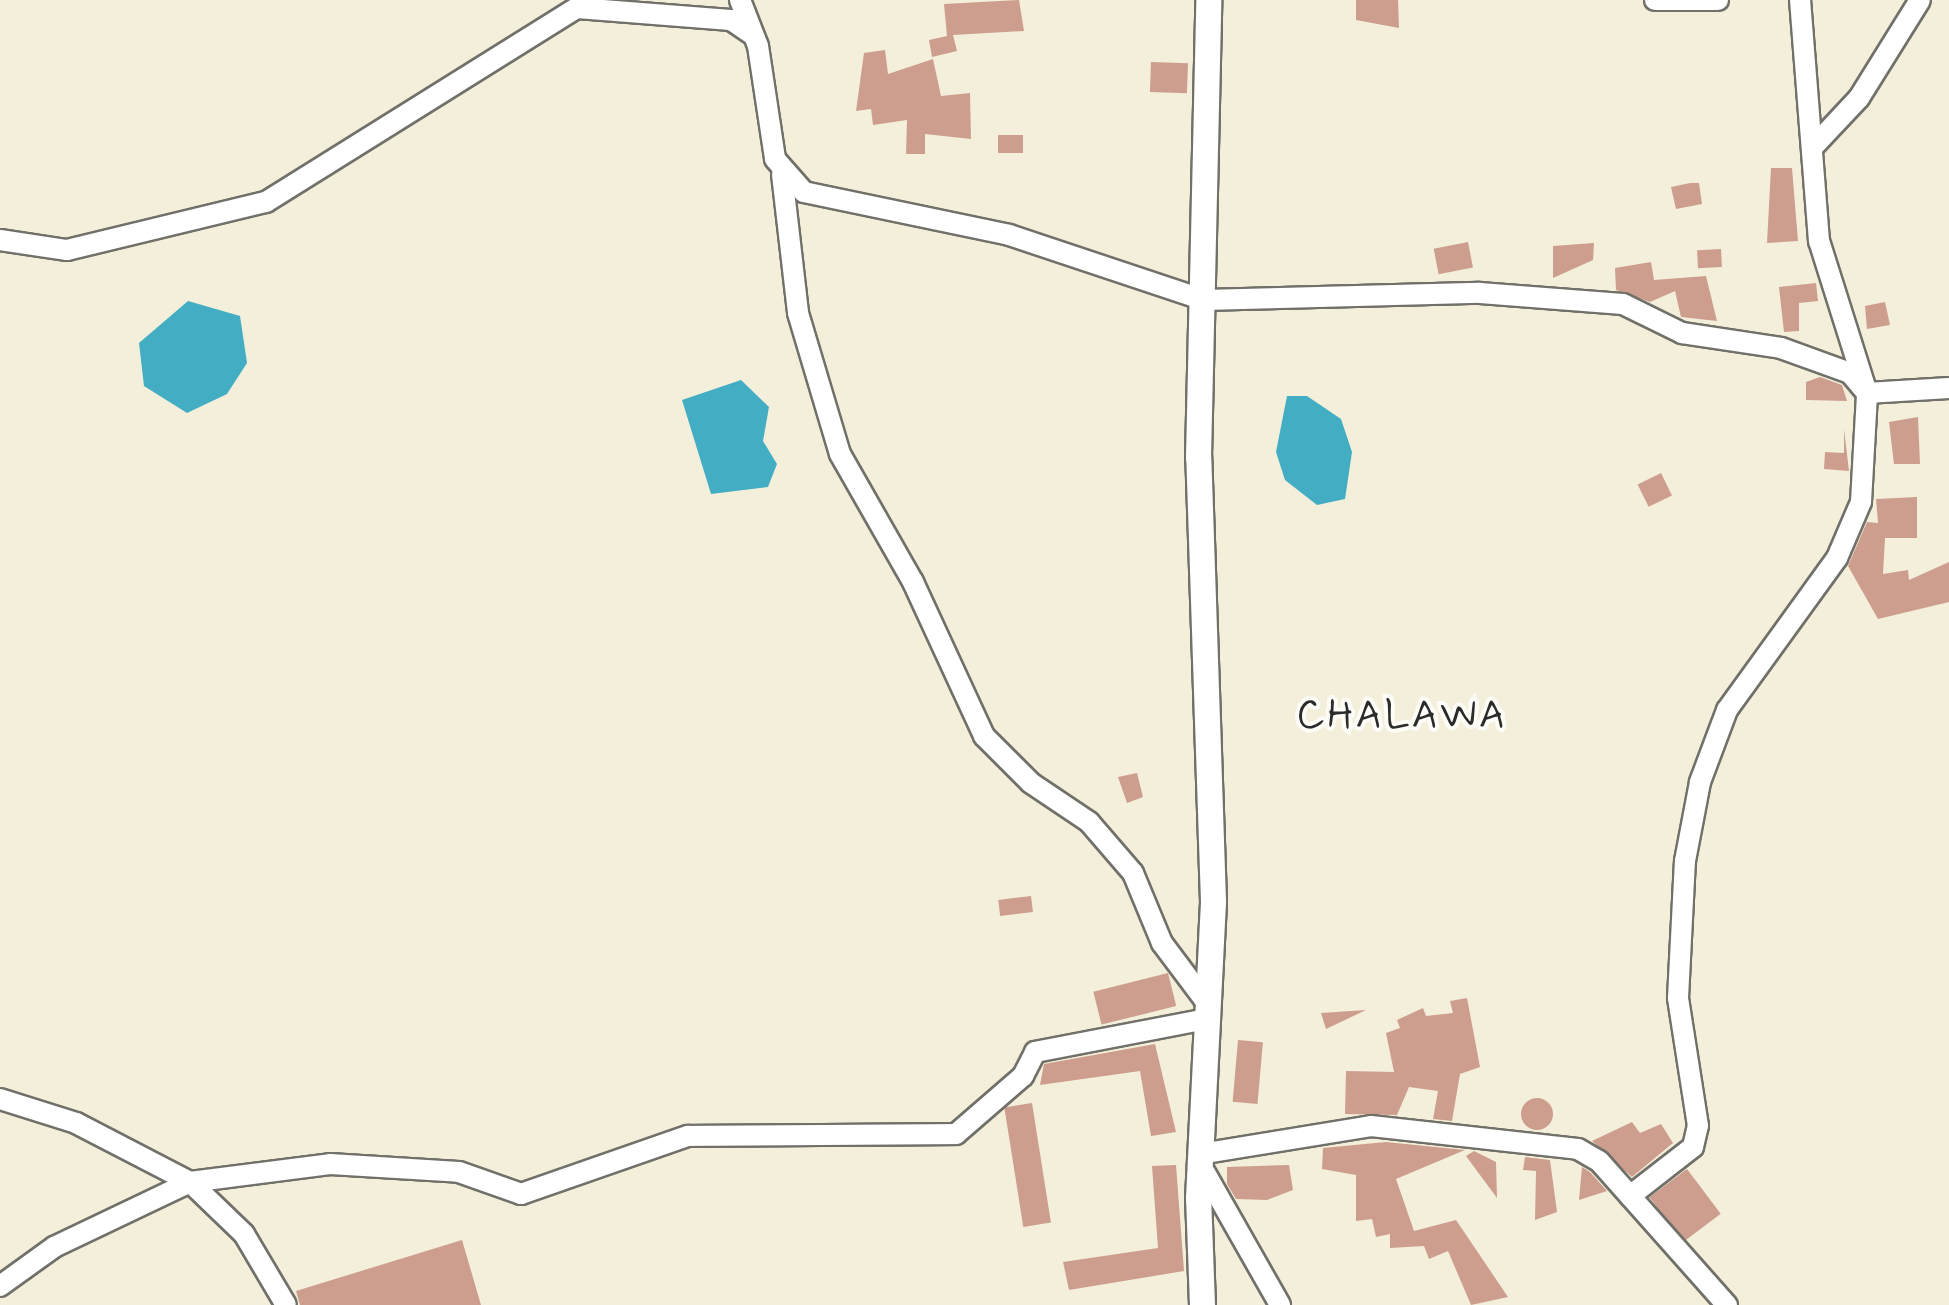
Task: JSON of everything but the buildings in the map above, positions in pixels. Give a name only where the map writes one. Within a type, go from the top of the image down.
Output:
[{"type":"street","points":[[740,0],[782,174],[798,313],[840,454],[913,582],[984,736],[1030,784],[1089,822],[1133,873],[1162,943],[1207,1011]]},
{"type":"street","points":[[1202,1305],[1199,1158],[1207,1011],[1204,300],[1208,0]]},
{"type":"street","points":[[1655,0],[1718,0]]},
{"type":"street","points":[[1630,1196],[1693,1148],[1698,1126],[1678,998],[1685,861],[1700,782],[1727,710],[1846,542],[1861,502],[1868,393],[1819,241],[1800,0]]},
{"type":"street","points":[[1813,147],[1859,98],[1920,0]]},
{"type":"street","points":[[0,240],[67,250],[266,202],[576,8],[730,20],[750,33]]},
{"type":"street","points":[[782,174],[804,192],[1009,236],[1204,300],[1480,293],[1623,304],[1682,333],[1781,348],[1850,373],[1868,393]]},
{"type":"street","points":[[1868,393],[1949,388]]},
{"type":"street","points":[[0,1286],[54,1246],[190,1182],[330,1164],[459,1172],[522,1194],[688,1136],[956,1134],[1023,1076],[1036,1052],[1207,1011]]},
{"type":"street","points":[[0,1099],[76,1123],[190,1182],[244,1234],[286,1305]]},
{"type":"street","points":[[1199,1158],[1371,1126],[1578,1150],[1630,1196],[1727,1305]]},
{"type":"street","points":[[1199,1158],[1280,1305]]},
{"type":"water","points":[[188,301],[240,316],[247,363],[227,394],[187,413],[144,386],[139,343]]},
{"type":"water","points":[[741,380],[769,407],[763,441],[777,464],[768,487],[711,494],[682,400]]},
{"type":"water","points":[[1287,396],[1307,396],[1341,419],[1352,452],[1345,499],[1317,505],[1285,480],[1276,452]]},
{"type":"district","name":"CHALAWA","points":[[1402,716]]}]
